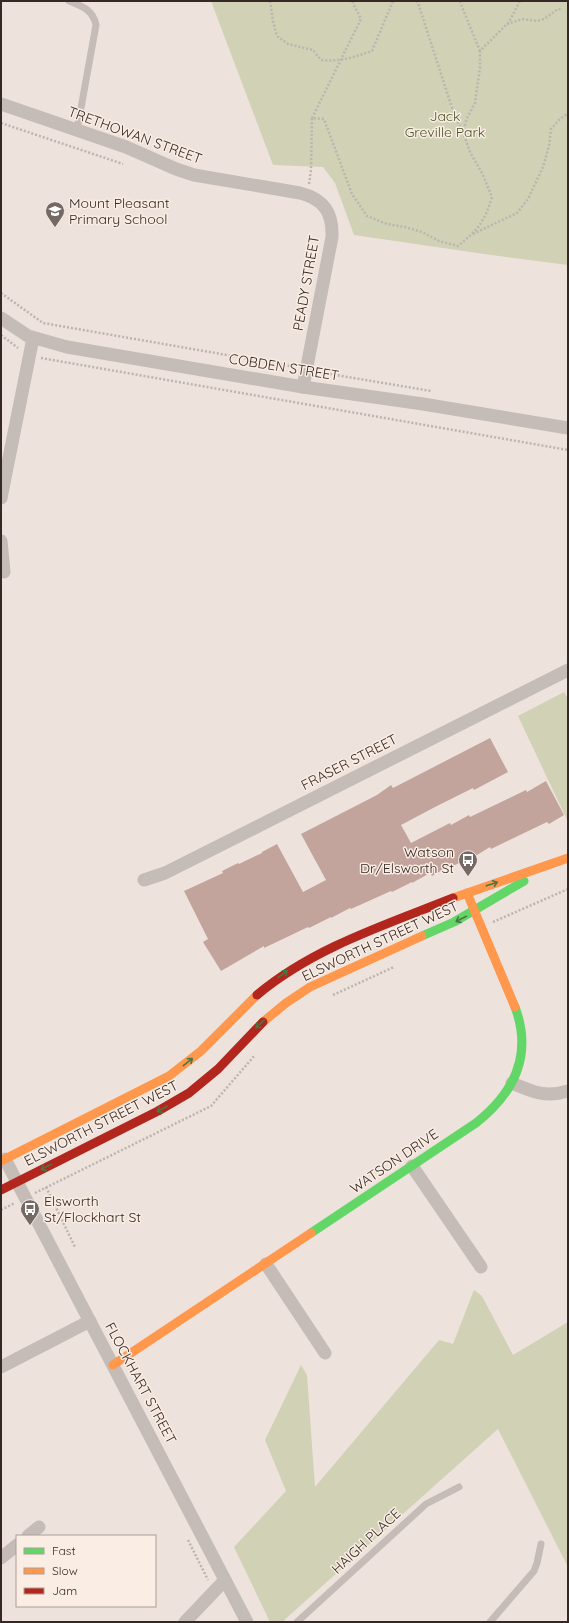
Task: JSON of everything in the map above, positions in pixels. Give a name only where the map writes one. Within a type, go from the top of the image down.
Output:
[{"type":"street","name":"TRETHOWAN STREET","points":[[1,104],[126,147],[176,169],[194,175],[307,195]]},
{"type":"street","name":"PEADY STREET","points":[[303,387],[332,230],[331,220],[326,209],[320,202],[307,195]]},
{"type":"street","name":"COBDEN STREET","points":[[1,318],[33,338],[67,348],[303,387],[423,404],[568,428]]},
{"type":"street","points":[[1,498],[33,338]]},
{"type":"street","points":[[1,541],[4,572]]},
{"type":"street","name":"FRASER STREET","points":[[144,880],[172,869],[568,670]]},
{"type":"street","name":"ELSWORTH STREET WEST","points":[[1,1190],[158,1111],[189,1093],[218,1069],[263,1022],[286,1003],[310,987],[339,972],[444,927],[474,912],[555,864],[568,858]]},
{"type":"street","name":"ELSWORTH STREET WEST","points":[[3,1160],[169,1076],[201,1051],[257,995],[296,965],[344,941],[467,893],[555,864]]},
{"type":"street","name":"WATSON DRIVE","points":[[113,1365],[483,1118],[504,1098],[512,1083],[520,1061],[522,1042],[520,1024],[512,1001],[467,893]]},
{"type":"street","points":[[512,1083],[545,1095],[559,1094],[568,1091]]},
{"type":"street","name":"FLOCKHART STREET","points":[[3,1160],[17,1182],[247,1622]]},
{"type":"street","points":[[412,1166],[481,1267]]},
{"type":"street","points":[[266,1264],[325,1353]]},
{"type":"street","points":[[1,1367],[90,1321]]},
{"type":"street","points":[[29,1535],[39,1527]]},
{"type":"street","points":[[1,1558],[16,1546]]},
{"type":"street","points":[[185,1622],[225,1580]]},
{"type":"lane","points":[[69,1],[89,10],[94,16],[96,25],[77,130]]},
{"type":"lane","name":"HAIGH PLACE","points":[[297,1622],[426,1504],[459,1488]]},
{"type":"lane","points":[[490,1622],[534,1571],[541,1544]]},
{"type":"path","points":[[270,1],[277,36],[288,44],[313,50],[321,60],[335,62],[372,51],[393,1]]},
{"type":"path","points":[[307,195],[311,170],[312,118],[361,19],[352,1]]},
{"type":"path","points":[[416,1],[418,3],[454,114],[463,132],[470,152],[482,173],[492,197],[485,218],[473,234]]},
{"type":"path","points":[[460,1],[480,51],[480,68],[475,103],[467,118],[463,132]]},
{"type":"path","points":[[480,51],[509,22],[520,1]]},
{"type":"path","points":[[505,25],[522,19],[537,21],[544,19],[558,9],[562,10]]},
{"type":"path","points":[[312,118],[324,119],[352,194],[368,216],[386,224],[422,232],[439,241],[458,246],[473,234],[517,213],[528,198],[543,167],[550,146],[551,129],[568,113]]},
{"type":"path","points":[[1,123],[123,164]]},
{"type":"path","points":[[1,294],[43,324],[434,392]]},
{"type":"path","points":[[1,335],[22,350],[41,358],[568,450]]},
{"type":"path","points":[[481,928],[568,889]]},
{"type":"path","points":[[330,996],[399,965]]},
{"type":"path","points":[[1,1210],[211,1106],[259,1050]]},
{"type":"path","points":[[46,1187],[75,1246]]},
{"type":"green space","name":"Jack Greville Park","points":[[211,1],[568,1],[568,265],[354,235],[335,183],[323,167],[273,165]]},
{"type":"green space","points":[[564,692],[568,699],[568,822],[518,716]]},
{"type":"green space","points":[[474,1290],[482,1296],[513,1355],[568,1322],[568,1567],[498,1429],[282,1622],[270,1622],[234,1547],[286,1491],[265,1440],[301,1365],[307,1375],[315,1487],[439,1340],[453,1344]]},
{"type":"building","points":[[490,738],[508,772],[401,825],[411,843],[450,823],[451,825],[469,815],[470,817],[526,790],[527,792],[546,781],[564,815],[549,824],[547,822],[491,849],[490,847],[472,858],[471,857],[451,867],[451,865],[432,876],[430,873],[392,892],[391,891],[351,909],[350,908],[264,948],[264,946],[221,971],[203,942],[208,939],[184,891],[223,873],[222,871],[262,853],[277,844],[303,892],[326,880],[301,834],[377,795],[391,785],[393,788]]},
{"type":"traffic: fast","points":[[422,936],[454,922],[524,881]]},
{"type":"traffic: fast","points":[[311,1233],[476,1123],[501,1099],[510,1086],[521,1057],[522,1041],[520,1025],[515,1007]]},
{"type":"traffic: slow","points":[[453,898],[568,858]]},
{"type":"traffic: slow","points":[[467,893],[515,1007]]},
{"type":"traffic: slow","points":[[263,1022],[286,1003],[310,987],[422,936]]},
{"type":"traffic: slow","points":[[1,1161],[169,1076],[201,1051],[257,995]]},
{"type":"traffic: slow","points":[[113,1365],[311,1233]]},
{"type":"traffic: jam","points":[[257,995],[279,978],[302,964],[350,939],[453,898]]},
{"type":"traffic: jam","points":[[1,1190],[158,1111],[189,1093],[218,1069],[263,1022]]},
{"type":"place","name":"Mount Pleasant Primary School","points":[[55,228]]},
{"type":"place","name":"Watson Dr/Elsworth St","points":[[468,877]]},
{"type":"place","name":"Elsworth St/Flockhart St","points":[[30,1226]]}]
